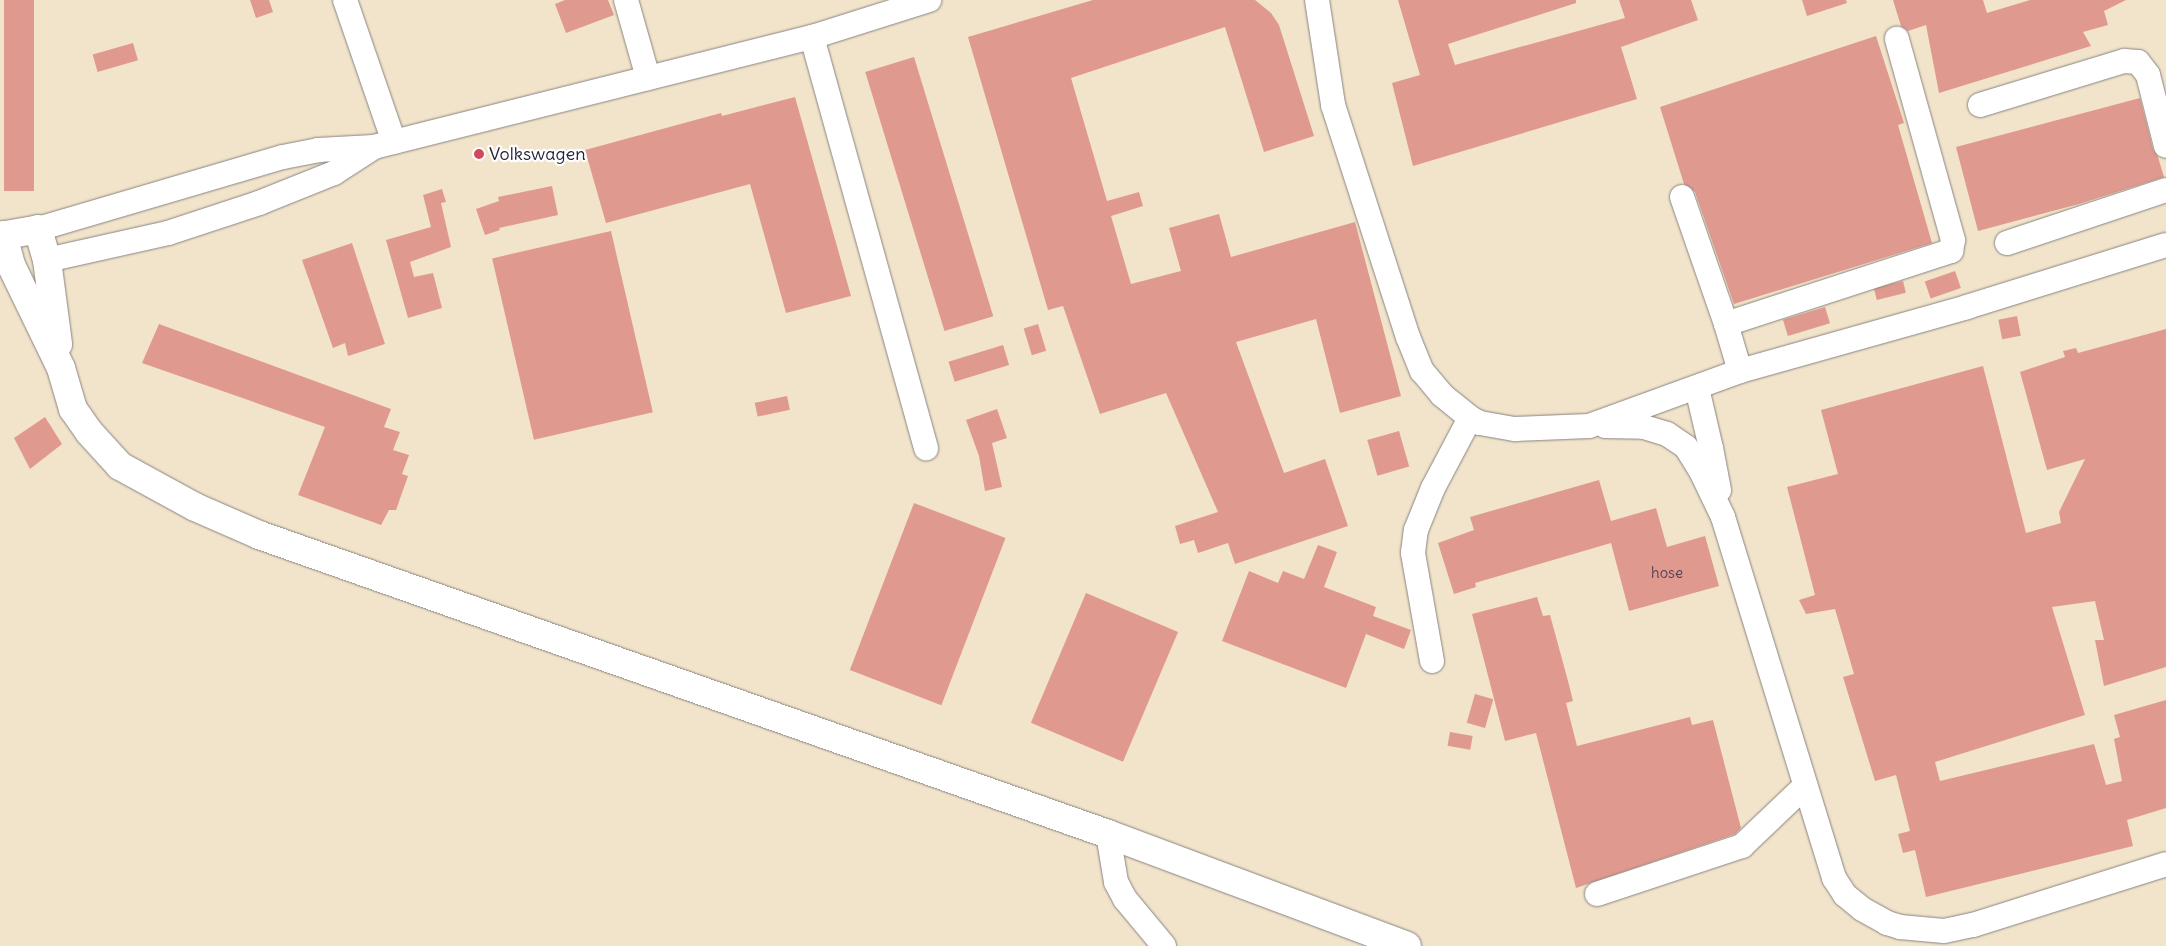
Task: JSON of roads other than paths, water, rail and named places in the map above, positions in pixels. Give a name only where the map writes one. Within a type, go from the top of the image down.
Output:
[{"type":"main road","points":[[60,368],[47,260],[38,229],[2,236],[6,264],[60,368],[73,409],[89,432],[120,466],[195,508],[259,535],[1108,834],[1408,946]]},
{"type":"main road","points":[[6,264],[47,260]]},
{"type":"lane","points":[[345,0],[384,144]]},
{"type":"lane","points":[[626,0],[648,78]]},
{"type":"lane","points":[[38,229],[283,157],[318,150],[384,144],[812,37],[929,0]]},
{"type":"lane","points":[[1317,0],[1333,105],[1408,337],[1422,371],[1442,395],[1470,418],[1480,422],[1515,429],[1589,426],[1644,427],[1668,434],[1686,447],[1700,469],[1723,517]]},
{"type":"lane","points":[[812,37],[926,448]]},
{"type":"lane","points":[[1726,324],[1951,251],[1953,240],[1897,39]]},
{"type":"lane","points":[[1980,106],[2124,61],[2138,62],[2148,75],[2166,146]]},
{"type":"lane","points":[[47,260],[168,233],[259,203],[334,173],[384,144]]},
{"type":"lane","points":[[2007,243],[2166,190]]},
{"type":"lane","points":[[1682,197],[1726,324],[1740,371]]},
{"type":"lane","points":[[1589,426],[1740,371],[1967,307],[2166,245]]},
{"type":"lane","points":[[1697,388],[1712,448],[1723,517],[1834,878],[1845,895],[1887,923],[1900,927],[1944,931],[1973,925],[2166,864]]},
{"type":"lane","points":[[1432,661],[1412,553],[1416,530],[1433,488],[1470,418]]},
{"type":"lane","points":[[1597,894],[1742,846],[1805,786]]},
{"type":"lane","points":[[1108,834],[1116,882],[1125,899],[1164,946]]},
{"type":"place","name":"Volkswagen","points":[[479,154]]}]
